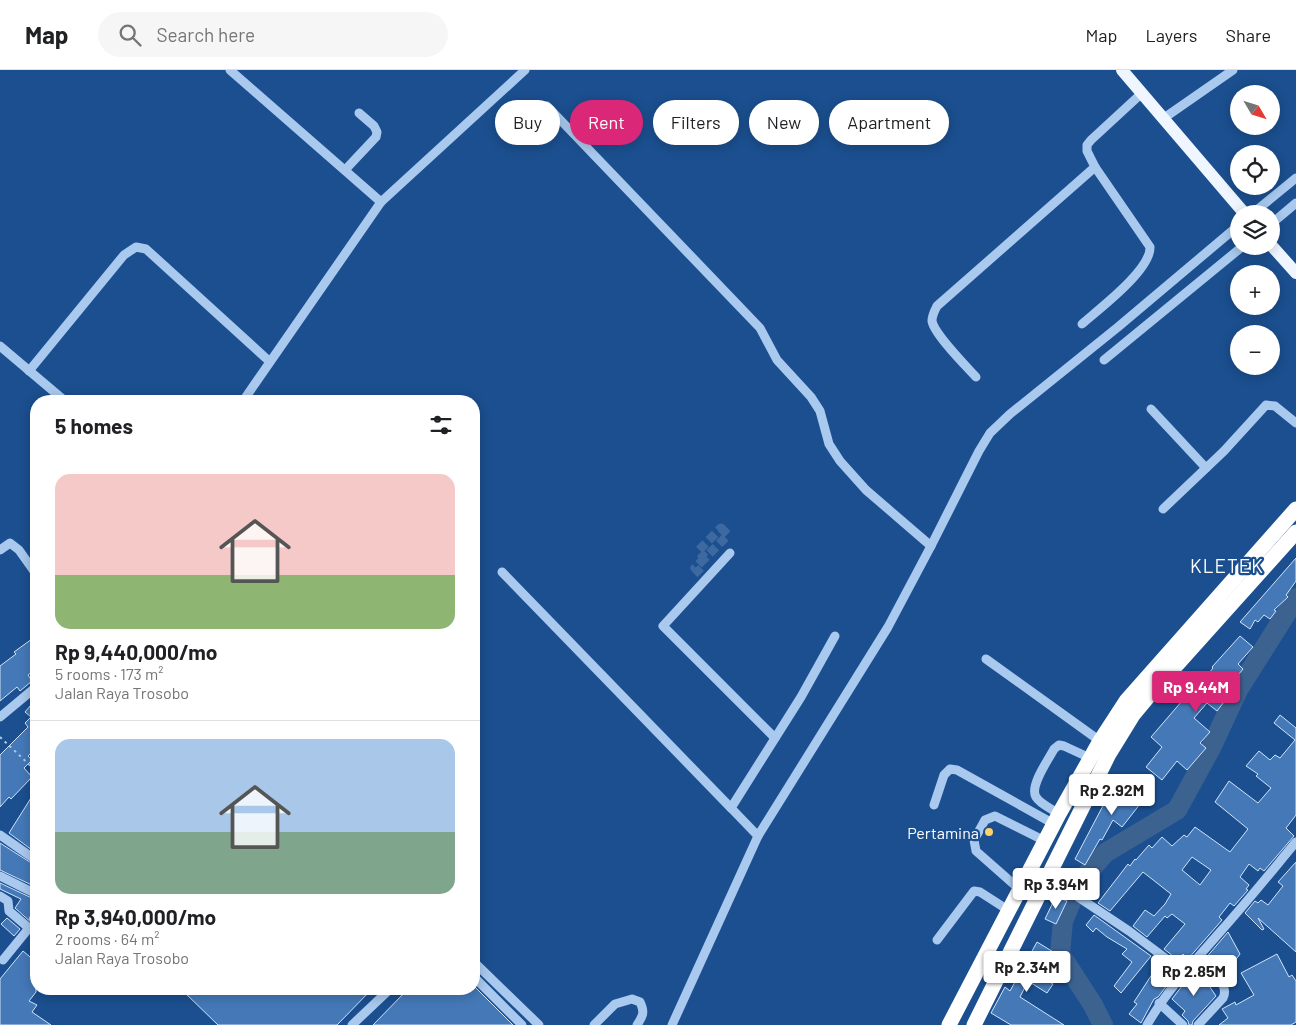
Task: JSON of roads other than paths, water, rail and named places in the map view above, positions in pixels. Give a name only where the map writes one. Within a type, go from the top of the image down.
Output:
[{"type":"highway","points":[[949,1025],[1056,819],[1100,741],[1126,701],[1296,509]]},
{"type":"highway","points":[[957,1008],[963,1015],[976,1021],[1054,881],[1109,754],[1133,715],[1296,532]]},
{"type":"main road","points":[[1122,70],[1236,205]]},
{"type":"main road","points":[[1280,255],[1296,273]]},
{"type":"street","points":[[230,70],[381,202]]},
{"type":"street","points":[[247,395],[381,202],[525,70]]},
{"type":"street","points":[[1164,118],[1233,70]]},
{"type":"street","points":[[1082,324],[1137,274],[1150,254],[1150,248],[1095,168],[1087,151],[1087,145],[1090,140],[1142,93]]},
{"type":"street","points":[[345,170],[376,137],[377,132],[374,126],[359,112]]},
{"type":"street","points":[[560,120],[760,328],[778,360],[811,397],[820,411],[829,444],[840,461],[866,490],[931,546]]},
{"type":"street","points":[[976,378],[937,332],[932,320],[934,311],[945,299],[1095,168]]},
{"type":"street","points":[[1263,205],[1296,178]]},
{"type":"street","points":[[1280,216],[1296,203]]},
{"type":"street","points":[[1104,360],[1124,334],[1230,234]]},
{"type":"street","points":[[29,371],[124,255],[136,247],[146,249],[270,361]]},
{"type":"street","points":[[672,1025],[758,836],[888,627],[979,451],[990,434],[1010,414],[1124,334],[1231,255]]},
{"type":"street","points":[[0,346],[58,395]]},
{"type":"street","points":[[1163,509],[1224,451],[1266,405],[1275,406],[1296,423]]},
{"type":"street","points":[[1151,409],[1206,468]]},
{"type":"street","points":[[0,550],[10,543],[19,550],[30,566]]},
{"type":"street","points":[[730,553],[663,626],[775,738]]},
{"type":"street","points":[[502,572],[758,836]]},
{"type":"street","points":[[731,808],[835,636]]},
{"type":"street","points":[[986,659],[1100,741]]},
{"type":"street","points":[[0,716],[30,692]]},
{"type":"street","points":[[1056,819],[1037,798],[1034,791],[1035,784],[1050,756],[1059,745],[1090,758]]},
{"type":"street","points":[[934,805],[944,775],[950,769],[957,770],[1056,819]]},
{"type":"street","points":[[1019,889],[976,851],[974,840],[985,820],[995,816],[1046,840]]},
{"type":"street","points":[[0,835],[30,856]]},
{"type":"street","points":[[1147,1025],[1160,1003],[1184,972],[1296,842]]},
{"type":"street","points":[[0,876],[30,891]]},
{"type":"street","points":[[1054,881],[1129,931],[1184,972]]},
{"type":"street","points":[[938,940],[974,891],[980,892],[1008,910]]},
{"type":"street","points":[[0,896],[8,901],[9,911],[29,928],[3,960]]},
{"type":"street","points":[[1196,960],[1215,975],[1225,987],[1223,998],[1198,1025]]},
{"type":"street","points":[[480,968],[539,1025]]},
{"type":"street","points":[[480,983],[522,1025]]},
{"type":"street","points":[[352,1025],[384,995]]},
{"type":"street","points":[[595,1025],[615,1004],[632,998],[640,1002],[644,1009],[643,1017],[637,1025]]},
{"type":"street","points":[[1160,1003],[1183,1025]]},
{"type":"waterway","points":[[1103,1025],[1093,1005],[1060,954],[1063,921],[1079,883],[1105,853],[1177,810],[1211,748],[1238,690],[1296,598]]},
{"type":"tunnel","points":[[721,528],[728,535],[705,558],[698,551],[721,528]]},
{"type":"tunnel","points":[[705,558],[695,568],[706,580]]},
{"type":"place","name":"Pertamina","points":[[989,832]]},
{"type":"district","name":"KLETEK","points":[[1227,565]]}]
